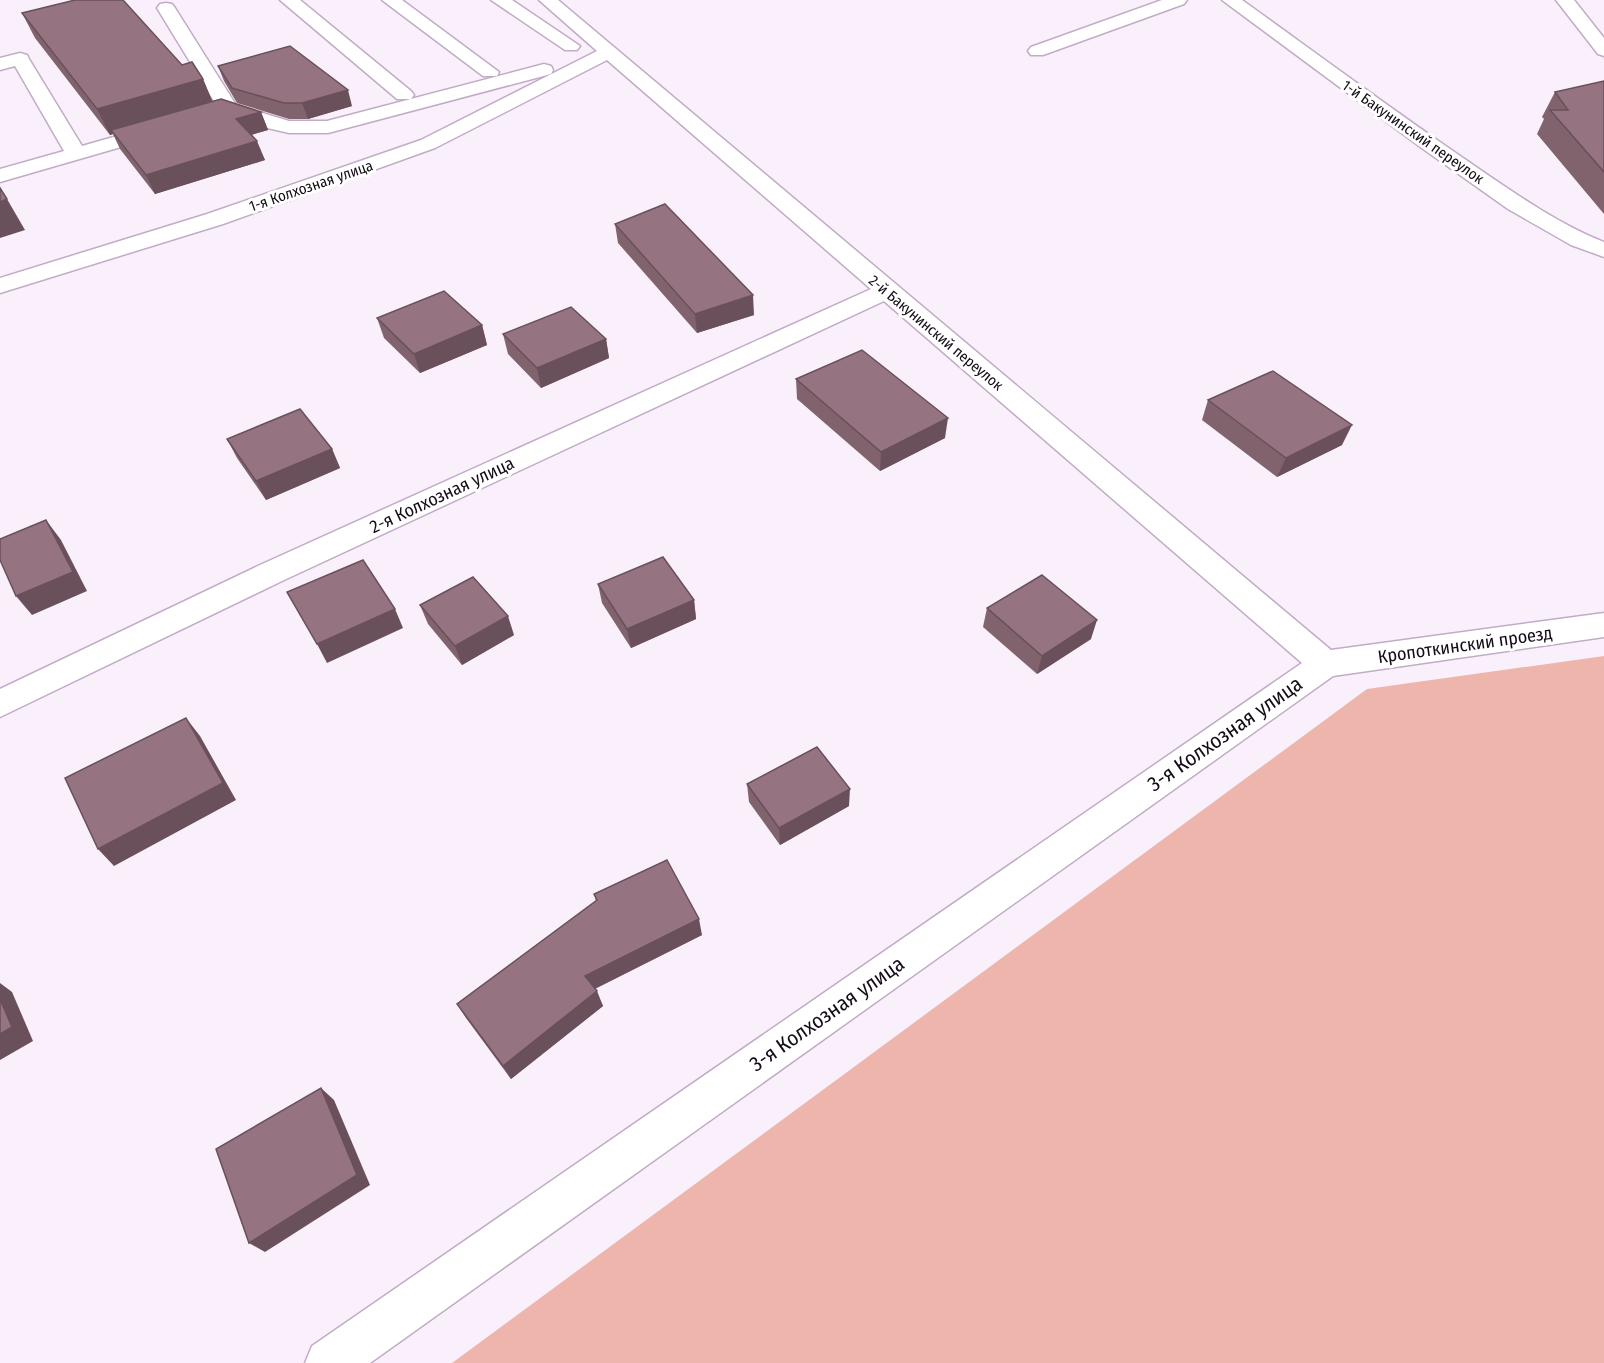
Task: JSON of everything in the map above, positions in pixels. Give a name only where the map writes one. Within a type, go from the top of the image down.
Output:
[{"type":"street","points":[[289,0],[404,94]]},
{"type":"street","points":[[391,0],[490,72]]},
{"type":"street","points":[[500,0],[571,46]]},
{"type":"street","name":"2-й Бакунинский переулок","points":[[548,0],[1325,664]]},
{"type":"street","points":[[1037,51],[1178,0]]},
{"type":"street","name":"1-й Бакунинский переулок","points":[[1231,0],[1426,142],[1516,204],[1579,240],[1604,250]]},
{"type":"street","points":[[1565,0],[1604,50]]},
{"type":"street","points":[[166,8],[229,109]]},
{"type":"street","points":[[0,176],[229,109],[273,125],[303,130],[328,127],[609,52]]},
{"type":"street","name":"1-я Колхозная улица","points":[[0,286],[215,219],[428,144],[609,52]]},
{"type":"street","points":[[0,64],[20,59],[76,154]]},
{"type":"street","name":"2-я Колхозная улица","points":[[0,704],[271,573],[886,291]]},
{"type":"street","name":"Кропоткинский проезд","points":[[1325,664],[1604,625]]},
{"type":"street","name":"3-я Колхозная улица","points":[[329,1363],[1325,664]]},
{"type":"shaded area","points":[[1604,656],[1604,1363],[452,1363],[1367,689]]},
{"type":"building","points":[[75,0],[123,0],[182,65],[192,62],[203,79],[97,109],[22,13]]},
{"type":"building","points":[[290,46],[348,90],[302,103],[284,103],[232,88],[218,66]]},
{"type":"building","points":[[1604,81],[1604,172],[1550,110],[1568,110],[1555,92]]},
{"type":"building","points":[[221,99],[261,112],[236,119],[257,141],[146,175],[111,130]]},
{"type":"building","points":[[0,188],[7,199],[0,202]]},
{"type":"building","points":[[665,204],[753,295],[695,314],[615,224]]},
{"type":"building","points":[[444,291],[482,325],[414,354],[377,318]]},
{"type":"building","points":[[571,307],[606,339],[537,368],[503,334]]},
{"type":"building","points":[[862,350],[948,418],[881,452],[796,379]]},
{"type":"building","points":[[1273,371],[1352,425],[1286,458],[1208,400]]},
{"type":"building","points":[[300,409],[332,449],[256,481],[227,439]]},
{"type":"building","points":[[46,520],[73,572],[16,596],[0,560],[0,539]]},
{"type":"building","points":[[663,557],[694,600],[627,629],[598,584]]},
{"type":"building","points":[[363,560],[395,609],[317,644],[287,592]]},
{"type":"building","points":[[1042,575],[1097,620],[1042,656],[987,608]]},
{"type":"building","points":[[473,577],[508,616],[455,646],[420,605]]},
{"type":"building","points":[[186,718],[223,783],[98,849],[65,778]]},
{"type":"building","points":[[817,747],[850,789],[779,828],[747,784]]},
{"type":"building","points":[[667,860],[699,919],[585,976],[597,991],[503,1066],[457,1004],[597,900],[594,894]]},
{"type":"building","points":[[0,999],[12,1027],[0,1034]]},
{"type":"building","points":[[321,1088],[357,1175],[249,1243],[216,1149]]}]
